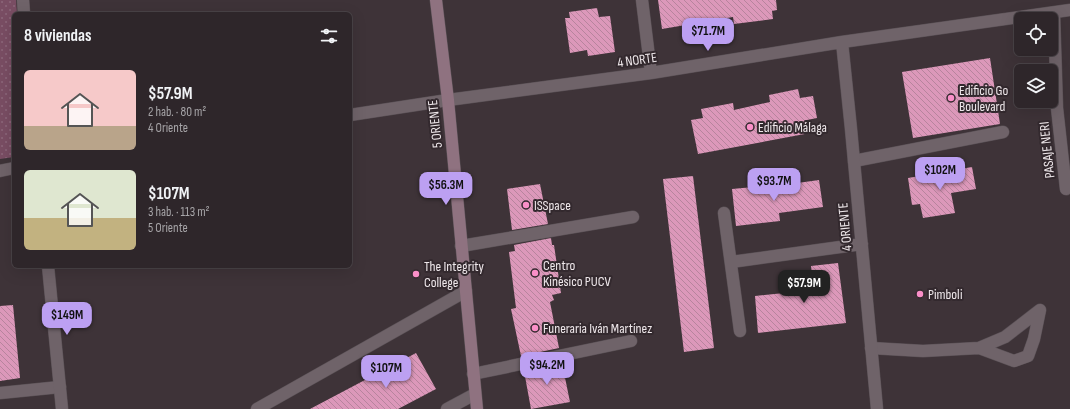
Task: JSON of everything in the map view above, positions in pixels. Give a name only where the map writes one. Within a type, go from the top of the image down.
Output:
[{"type":"main road","name":"5 ORIENTE","points":[[436,0],[448,100],[477,409]]},
{"type":"street","points":[[23,0],[24,12]]},
{"type":"street","points":[[642,0],[651,73]]},
{"type":"street","name":"4 NORTE","points":[[1058,12],[1070,10]]},
{"type":"street","name":"4 NORTE","points":[[352,115],[448,100],[651,73],[842,42],[1014,18]]},
{"type":"street","name":"4 ORIENTE","points":[[842,42],[877,409]]},
{"type":"street","name":"PASAJE NERI","points":[[1055,56],[1057,108],[1066,189]]},
{"type":"street","points":[[854,161],[1003,132]]},
{"type":"street","points":[[0,171],[12,168]]},
{"type":"street","points":[[724,213],[740,331]]},
{"type":"street","points":[[461,246],[633,217]]},
{"type":"street","points":[[731,262],[862,244]]},
{"type":"street","points":[[48,268],[62,409]]},
{"type":"street","points":[[257,409],[466,291]]},
{"type":"street","points":[[871,348],[923,351],[979,348],[1005,337],[1040,310],[1034,339],[1028,356],[1014,361],[979,348]]},
{"type":"street","points":[[473,374],[631,341]]},
{"type":"street","points":[[0,393],[60,387]]},
{"type":"street","points":[[448,409],[475,394]]},
{"type":"shaded area","points":[[0,0],[16,0],[17,12],[12,12],[12,157],[0,159]]},
{"type":"building","points":[[658,0],[776,0],[777,10],[772,11],[773,19],[734,24],[733,17],[662,29]]},
{"type":"building","points":[[597,8],[599,17],[610,16],[615,52],[588,56],[587,50],[570,53],[565,18],[570,18],[569,12]]},
{"type":"building","name":"Edificio Go Boulevard","points":[[990,58],[1000,124],[913,138],[902,72]]},
{"type":"building","name":"Edificio Málaga","points":[[798,89],[800,98],[813,96],[817,118],[807,120],[810,133],[698,154],[691,120],[703,118],[701,109],[733,103],[734,110],[770,102],[769,95]]},
{"type":"building","points":[[972,167],[976,189],[951,193],[955,213],[923,218],[920,204],[912,205],[908,178]]},
{"type":"building","points":[[693,176],[714,348],[684,352],[663,179]]},
{"type":"building","points":[[819,180],[823,207],[779,213],[780,221],[736,226],[732,189],[776,186]]},
{"type":"building","name":"ISSpace","points":[[540,184],[548,224],[512,230],[507,189]]},
{"type":"building","points":[[551,238],[552,245],[554,245],[561,293],[552,295],[554,300],[550,302],[559,348],[521,356],[511,309],[516,308],[509,252],[515,251],[514,245]]},
{"type":"building","points":[[838,263],[846,323],[758,333],[755,296],[814,290],[811,266]]},
{"type":"building","points":[[13,305],[20,378],[0,381],[0,306]]},
{"type":"building","points":[[416,353],[436,389],[398,409],[310,409]]},
{"type":"building","points":[[562,363],[570,402],[531,409],[524,371]]},
{"type":"place","name":"Edificio Go Boulevard","points":[[951,98]]},
{"type":"place","name":"Edificio Málaga","points":[[750,127]]},
{"type":"place","name":"ISSpace","points":[[526,205]]},
{"type":"place","name":"Centro Kinésico PUCV","points":[[535,273]]},
{"type":"place","name":"The Integrity College","points":[[416,274]]},
{"type":"place","name":"Pimboli","points":[[920,294]]},
{"type":"place","name":"Funeraria Iván Martínez","points":[[535,328]]}]
